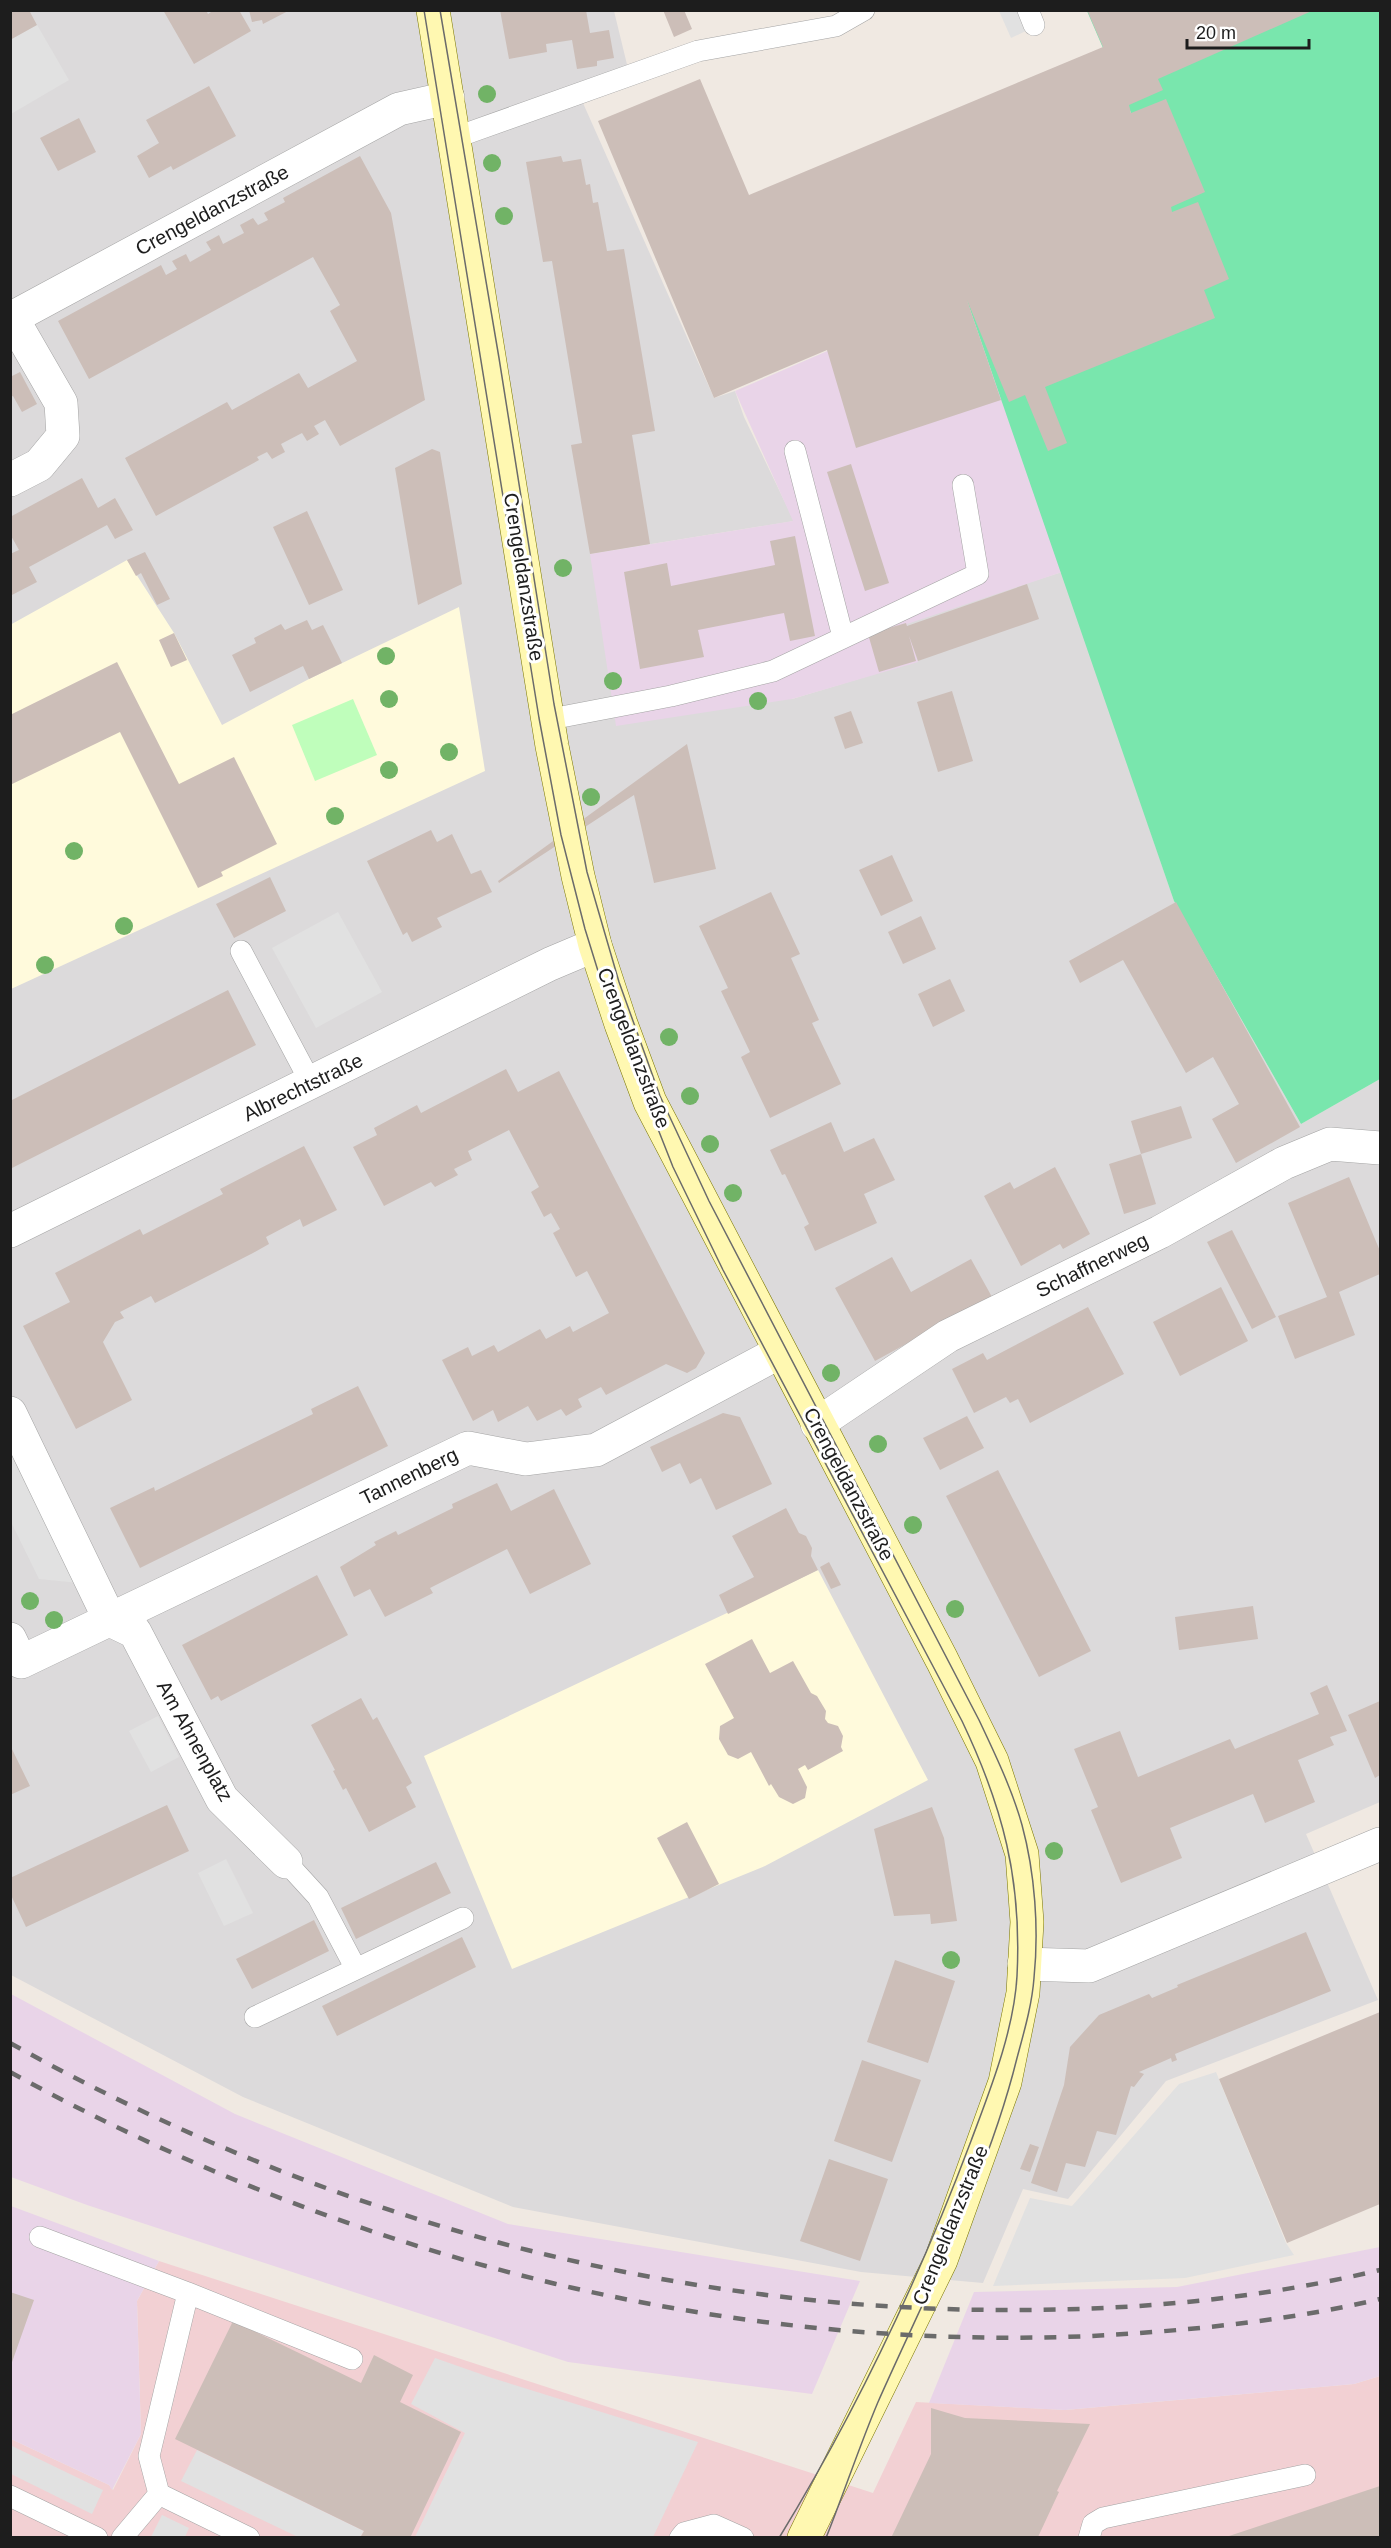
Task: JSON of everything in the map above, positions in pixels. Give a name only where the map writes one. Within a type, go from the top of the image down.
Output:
[{"type":"main road","name":"Crengeldanzstraße","points":[[433,10],[547,718],[578,876],[595,945],[650,1102],[942,1660],[992,1761],[1022,1854],[1027,1922],[1023,1993],[1005,2082],[956,2221],[931,2281],[804,2538]]},
{"type":"street","name":"Crengeldanzstraße","points":[[10,480],[39,465],[63,436],[61,403],[11,319],[399,109],[448,98]]},
{"type":"street","name":"Albrechtstraße","points":[[10,1231],[550,964],[595,945]]},
{"type":"street","name":"Schaffnerweg","points":[[817,1424],[948,1336],[1160,1232],[1284,1163],[1330,1144],[1380,1148]]},
{"type":"street","name":"Tannenberg","points":[[10,1639],[21,1662],[468,1448],[526,1459],[596,1450],[780,1352]]},
{"type":"street","points":[[10,1413],[110,1620]]},
{"type":"street","name":"Am Ahnenplatz","points":[[110,1620],[135,1632],[222,1799],[286,1862]]},
{"type":"street","points":[[1024,1964],[1089,1966],[1380,1844]]},
{"type":"lane","points":[[454,138],[698,51],[836,26],[864,10]]},
{"type":"lane","points":[[795,451],[843,637]]},
{"type":"lane","points":[[547,718],[671,696],[773,671],[978,574],[963,485]]},
{"type":"lane","points":[[241,951],[311,1083]]},
{"type":"lane","points":[[286,1862],[318,1897],[356,1969]]},
{"type":"lane","points":[[255,2018],[463,1918]]},
{"type":"lane","points":[[40,2237],[352,2359]]},
{"type":"lane","points":[[188,2293],[149,2456],[159,2494],[249,2538]]},
{"type":"lane","points":[[1089,2538],[1094,2524],[1103,2518],[1305,2475]]},
{"type":"lane","points":[[122,2538],[159,2494]]},
{"type":"lane","points":[[10,2496],[97,2538]]},
{"type":"lane","points":[[680,2538],[684,2533],[714,2525],[743,2538]]},
{"type":"shaded area","points":[[10,11],[614,11],[632,85],[579,94],[714,398],[735,391],[744,417],[794,521],[590,554],[792,699],[875,674],[868,634],[1062,572],[1174,901],[1301,1124],[1380,1079],[1380,1802],[1306,1834],[1378,2000],[1166,2081],[1068,2199],[1023,2189],[983,2283],[861,2272],[513,2207],[243,2097],[11,1975]]},
{"type":"shaded area","points":[[11,11],[29,11],[69,80],[11,114]]},
{"type":"shaded area","points":[[999,11],[1019,11],[1028,30],[1011,38]]},
{"type":"shaded area","points":[[964,292],[1062,572],[907,624],[918,662],[792,699],[616,726],[590,554],[793,521],[735,391]]},
{"type":"shaded area","points":[[127,560],[174,633],[222,725],[309,679],[459,607],[485,771],[11,989],[10,625]]},
{"type":"shaded area","points":[[338,912],[382,992],[316,1028],[272,948]]},
{"type":"shaded area","points":[[10,1447],[79,1583],[39,1579],[11,1522]]},
{"type":"shaded area","points":[[818,1570],[928,1780],[765,1866],[512,1969],[424,1756]]},
{"type":"shaded area","points":[[158,1716],[179,1757],[151,1772],[129,1731]]},
{"type":"shaded area","points":[[226,1859],[253,1913],[224,1926],[198,1873]]},
{"type":"shaded area","points":[[11,1994],[235,2114],[508,2224],[860,2281],[812,2394],[568,2362],[87,2205],[11,2177]]},
{"type":"shaded area","points":[[1216,2072],[1286,2243],[1294,2255],[1185,2278],[993,2286],[1030,2198],[1072,2206],[1179,2084]]},
{"type":"shaded area","points":[[11,2206],[159,2261],[137,2301],[141,2434],[112,2490],[109,2485],[11,2439]]},
{"type":"shaded area","points":[[1380,2247],[1380,2376],[1354,2384],[1065,2410],[929,2403],[974,2292],[1177,2287]]},
{"type":"shaded area","points":[[159,2261],[873,2493],[916,2402],[1065,2410],[1354,2384],[1380,2376],[1380,2537],[11,2538],[11,2439],[109,2485],[113,2490],[141,2434],[137,2301]]},
{"type":"shaded area","points":[[435,2358],[698,2442],[653,2537],[415,2537],[465,2433],[411,2404]]},
{"type":"shaded area","points":[[10,2445],[103,2490],[92,2514],[11,2474]]},
{"type":"shaded area","points":[[197,2450],[364,2531],[360,2537],[298,2537],[181,2481]]},
{"type":"shaded area","points":[[162,2515],[189,2528],[185,2537],[151,2537]]},
{"type":"green space","points":[[1087,11],[1380,11],[1380,1079],[1301,1124],[1174,901],[964,292],[1131,113]]},
{"type":"green space","points":[[353,699],[377,755],[315,781],[292,725]]},
{"type":"building","points":[[10,10],[29,10],[37,25],[10,40]]},
{"type":"building","points":[[163,10],[206,10],[208,14],[214,10],[239,10],[251,31],[194,64]]},
{"type":"building","points":[[249,10],[290,10],[263,24],[262,20],[252,22]]},
{"type":"building","points":[[500,10],[586,10],[590,33],[609,30],[614,58],[597,61],[597,66],[577,69],[572,40],[546,44],[547,52],[509,59]]},
{"type":"building","points":[[663,10],[684,10],[692,29],[674,37]]},
{"type":"building","points":[[1087,10],[1314,10],[1158,79],[1163,90],[1129,105],[1131,113],[1166,99],[1205,192],[1171,207],[1172,212],[1198,202],[1229,279],[1204,290],[1215,318],[1045,387],[1067,443],[1048,451],[1025,395],[1009,402],[967,300],[1001,400],[856,448],[827,350],[714,398],[598,121],[700,79],[749,195],[1103,47]]},
{"type":"building","points":[[209,86],[236,136],[173,170],[171,166],[149,178],[137,156],[159,143],[146,120]]},
{"type":"building","points":[[79,118],[96,152],[58,171],[40,138]]},
{"type":"building","points":[[360,156],[391,213],[425,400],[340,446],[325,420],[314,426],[319,434],[307,441],[302,433],[281,444],[285,452],[272,459],[267,452],[257,457],[259,460],[156,516],[125,458],[227,402],[232,410],[299,373],[308,388],[357,361],[330,311],[340,305],[313,257],[89,379],[58,321],[161,265],[166,275],[177,269],[172,261],[186,254],[190,262],[211,250],[206,242],[219,235],[223,244],[244,233],[240,225],[253,218],[258,225],[268,220],[264,213],[285,202],[283,198]]},
{"type":"building","points":[[561,156],[563,162],[581,159],[586,185],[590,184],[593,203],[598,202],[607,251],[624,249],[655,431],[632,435],[650,544],[590,554],[571,445],[582,443],[552,261],[543,262],[526,162]]},
{"type":"building","points":[[20,372],[37,404],[22,412],[13,396],[10,397],[10,377]]},
{"type":"building","points":[[432,449],[440,452],[462,584],[418,605],[395,468]]},
{"type":"building","points":[[851,464],[889,583],[865,591],[827,472]]},
{"type":"building","points":[[82,478],[98,508],[115,498],[133,530],[115,539],[107,525],[29,567],[37,582],[10,596],[10,554],[19,550],[10,534],[10,517]]},
{"type":"building","points":[[307,511],[343,590],[309,605],[273,527]]},
{"type":"building","points":[[795,536],[815,636],[790,641],[784,613],[698,630],[704,657],[640,669],[624,572],[667,563],[671,586],[775,565],[770,541]]},
{"type":"building","points":[[145,552],[170,599],[157,605],[141,573],[136,576],[127,560]]},
{"type":"building","points":[[1027,584],[1039,619],[918,661],[909,636],[916,661],[879,672],[868,634],[906,623],[907,626]]},
{"type":"building","points":[[307,620],[312,630],[323,625],[342,663],[309,679],[303,666],[250,692],[232,655],[256,643],[254,638],[281,624],[285,630]]},
{"type":"building","points":[[174,633],[187,660],[171,667],[159,640]]},
{"type":"building","points":[[117,662],[179,784],[234,757],[277,844],[221,872],[223,876],[198,888],[120,732],[10,785],[10,715]]},
{"type":"building","points":[[952,691],[973,761],[938,772],[917,702]]},
{"type":"building","points":[[851,711],[863,743],[845,749],[834,717]]},
{"type":"building","points":[[687,744],[716,869],[654,883],[634,795],[499,883],[498,881]]},
{"type":"building","points":[[431,830],[437,842],[452,834],[471,874],[481,870],[492,892],[437,918],[442,927],[412,942],[407,932],[403,935],[367,861]]},
{"type":"building","points":[[892,855],[913,901],[881,916],[859,870]]},
{"type":"building","points":[[270,877],[286,911],[234,938],[216,904]]},
{"type":"building","points":[[771,892],[800,954],[791,958],[819,1020],[812,1023],[841,1084],[770,1118],[741,1057],[750,1052],[721,991],[728,988],[699,926]]},
{"type":"building","points":[[1176,902],[1300,1127],[1236,1163],[1212,1119],[1239,1104],[1213,1057],[1186,1073],[1123,960],[1080,983],[1069,961]]},
{"type":"building","points":[[921,916],[936,949],[903,964],[888,932]]},
{"type":"building","points":[[950,979],[965,1011],[933,1027],[918,994]]},
{"type":"building","points":[[228,990],[256,1045],[10,1169],[10,1101]]},
{"type":"building","points":[[506,1069],[518,1092],[559,1071],[705,1353],[696,1368],[687,1373],[666,1364],[606,1395],[601,1387],[578,1399],[582,1407],[566,1416],[561,1409],[537,1421],[528,1406],[498,1422],[493,1410],[473,1421],[442,1360],[468,1347],[472,1356],[494,1345],[498,1352],[540,1329],[546,1339],[570,1326],[573,1332],[609,1313],[587,1271],[576,1277],[553,1233],[560,1229],[551,1213],[544,1217],[531,1192],[539,1187],[509,1130],[468,1151],[472,1160],[454,1169],[458,1175],[435,1187],[431,1182],[384,1206],[353,1147],[377,1135],[374,1128],[417,1105],[421,1113]]},
{"type":"building","points":[[1181,1106],[1192,1138],[1141,1154],[1131,1121]]},
{"type":"building","points":[[831,1122],[844,1152],[874,1138],[895,1180],[864,1194],[877,1223],[815,1251],[804,1227],[809,1224],[785,1174],[782,1175],[770,1150]]},
{"type":"building","points":[[304,1146],[337,1210],[303,1227],[300,1219],[266,1237],[269,1244],[253,1253],[155,1303],[151,1296],[120,1312],[124,1318],[115,1322],[103,1342],[132,1400],[76,1429],[23,1326],[70,1302],[55,1273],[140,1229],[143,1235],[223,1194],[220,1189]]},
{"type":"building","points":[[1141,1154],[1156,1204],[1124,1214],[1109,1164]]},
{"type":"building","points":[[1055,1167],[1090,1234],[1063,1249],[1060,1244],[1021,1266],[984,1196],[1010,1182],[1014,1189]]},
{"type":"building","points":[[1349,1177],[1380,1251],[1380,1274],[1339,1292],[1355,1335],[1295,1359],[1278,1316],[1327,1297],[1288,1203]]},
{"type":"building","points":[[1232,1230],[1276,1317],[1252,1329],[1207,1242]]},
{"type":"building","points":[[892,1257],[911,1292],[971,1259],[992,1297],[875,1361],[835,1288]]},
{"type":"building","points":[[1221,1287],[1248,1341],[1180,1376],[1153,1322]]},
{"type":"building","points":[[1088,1307],[1124,1374],[1030,1423],[1018,1399],[1010,1403],[1006,1397],[974,1413],[952,1369],[983,1353],[987,1360]]},
{"type":"building","points":[[358,1386],[388,1446],[140,1568],[110,1508],[154,1487],[155,1491],[313,1414],[311,1409]]},
{"type":"building","points":[[723,1413],[740,1417],[772,1484],[716,1510],[701,1478],[690,1484],[680,1463],[662,1472],[650,1447]]},
{"type":"building","points":[[967,1416],[984,1448],[940,1470],[923,1438]]},
{"type":"building","points":[[998,1470],[1091,1651],[1039,1677],[946,1496]]},
{"type":"building","points":[[497,1483],[511,1511],[554,1489],[591,1564],[530,1594],[507,1549],[430,1588],[433,1593],[385,1617],[370,1589],[354,1597],[340,1567],[376,1545],[374,1542],[396,1531],[398,1535],[453,1508],[452,1504]]},
{"type":"building","points":[[786,1508],[799,1533],[806,1536],[812,1548],[811,1556],[818,1570],[728,1614],[719,1595],[754,1577],[732,1536]]},
{"type":"building","points":[[829,1562],[841,1585],[831,1589],[820,1567]]},
{"type":"building","points":[[317,1575],[348,1635],[221,1701],[218,1696],[211,1700],[182,1645]]},
{"type":"building","points":[[1253,1606],[1258,1639],[1179,1650],[1175,1617]]},
{"type":"building","points":[[752,1639],[770,1673],[793,1661],[811,1693],[817,1696],[826,1711],[825,1719],[828,1723],[838,1726],[843,1736],[841,1747],[843,1751],[808,1770],[805,1765],[798,1769],[807,1787],[805,1798],[793,1804],[779,1797],[771,1784],[769,1786],[751,1752],[738,1759],[728,1755],[719,1739],[720,1726],[734,1718],[705,1664]]},
{"type":"building","points":[[1327,1685],[1347,1731],[1330,1737],[1334,1745],[1298,1760],[1315,1802],[1265,1823],[1253,1794],[1170,1828],[1182,1858],[1121,1883],[1091,1810],[1098,1807],[1074,1749],[1120,1731],[1138,1777],[1230,1739],[1235,1749],[1319,1714],[1310,1693]]},
{"type":"building","points":[[361,1698],[373,1720],[377,1717],[412,1783],[406,1787],[416,1807],[369,1832],[346,1788],[343,1790],[311,1725]]},
{"type":"building","points":[[1380,1701],[1380,1775],[1375,1778],[1348,1715]]},
{"type":"building","points":[[10,1745],[30,1786],[10,1795]]},
{"type":"building","points":[[167,1805],[189,1851],[26,1927],[10,1893],[10,1878]]},
{"type":"building","points":[[932,1807],[944,1838],[957,1921],[931,1924],[930,1914],[894,1916],[874,1829]]},
{"type":"building","points":[[687,1822],[719,1884],[689,1899],[657,1838]]},
{"type":"building","points":[[436,1862],[451,1893],[356,1939],[341,1908]]},
{"type":"building","points":[[314,1920],[329,1951],[252,1989],[236,1959]]},
{"type":"building","points":[[1306,1932],[1331,1991],[1175,2054],[1177,2060],[1172,2062],[1171,2058],[1139,2072],[1144,2074],[1134,2087],[1131,2086],[1116,2135],[1097,2131],[1085,2167],[1066,2163],[1057,2192],[1031,2183],[1064,2085],[1070,2047],[1099,2015],[1149,1994],[1152,1998],[1178,1987],[1177,1985]]},
{"type":"building","points":[[462,1937],[476,1967],[337,2036],[322,2006]]},
{"type":"building","points":[[895,1960],[955,1981],[928,2063],[867,2042]]},
{"type":"building","points":[[1380,2012],[1380,2204],[1287,2243],[1219,2079]]},
{"type":"building","points":[[862,2060],[921,2080],[892,2162],[834,2141]]},
{"type":"building","points":[[1030,2144],[1039,2147],[1030,2172],[1020,2169]]},
{"type":"building","points":[[829,2159],[888,2179],[860,2261],[800,2241]]},
{"type":"building","points":[[10,2292],[34,2300],[11,2365],[10,2365]]},
{"type":"building","points":[[233,2321],[361,2383],[374,2355],[413,2375],[400,2402],[461,2432],[410,2538],[360,2538],[364,2531],[175,2439]]},
{"type":"building","points":[[931,2408],[965,2418],[1090,2424],[1057,2491],[1059,2492],[1038,2537],[891,2538],[931,2454]]},
{"type":"building","points":[[1380,2486],[1380,2538],[1226,2538],[1226,2537]]},
{"type":"tram line","points":[[424,10],[539,718],[561,835],[585,929],[607,1000],[673,1167],[723,1270],[962,1721],[999,1814],[1013,1876],[1018,1941],[1015,1997],[1006,2039],[993,2081],[951,2193],[908,2294],[860,2393],[779,2538]]},
{"type":"tram line","points":[[440,10],[499,358],[554,704],[587,872],[619,982],[660,1096],[709,1201],[979,1720],[1018,1812],[1030,1862],[1036,1921],[1033,1988],[1025,2028],[1004,2103],[973,2190],[878,2402],[826,2538]]},
{"type":"railway","points":[[10,2043],[126,2103],[244,2156],[365,2202],[488,2240],[612,2269],[739,2291],[868,2305],[1046,2310],[1190,2302],[1286,2289],[1380,2270]]},
{"type":"railway","points":[[10,2072],[136,2136],[266,2192],[398,2240],[532,2278],[670,2307],[808,2327],[949,2337],[1091,2336],[1237,2324],[1345,2307],[1380,2299]]}]
